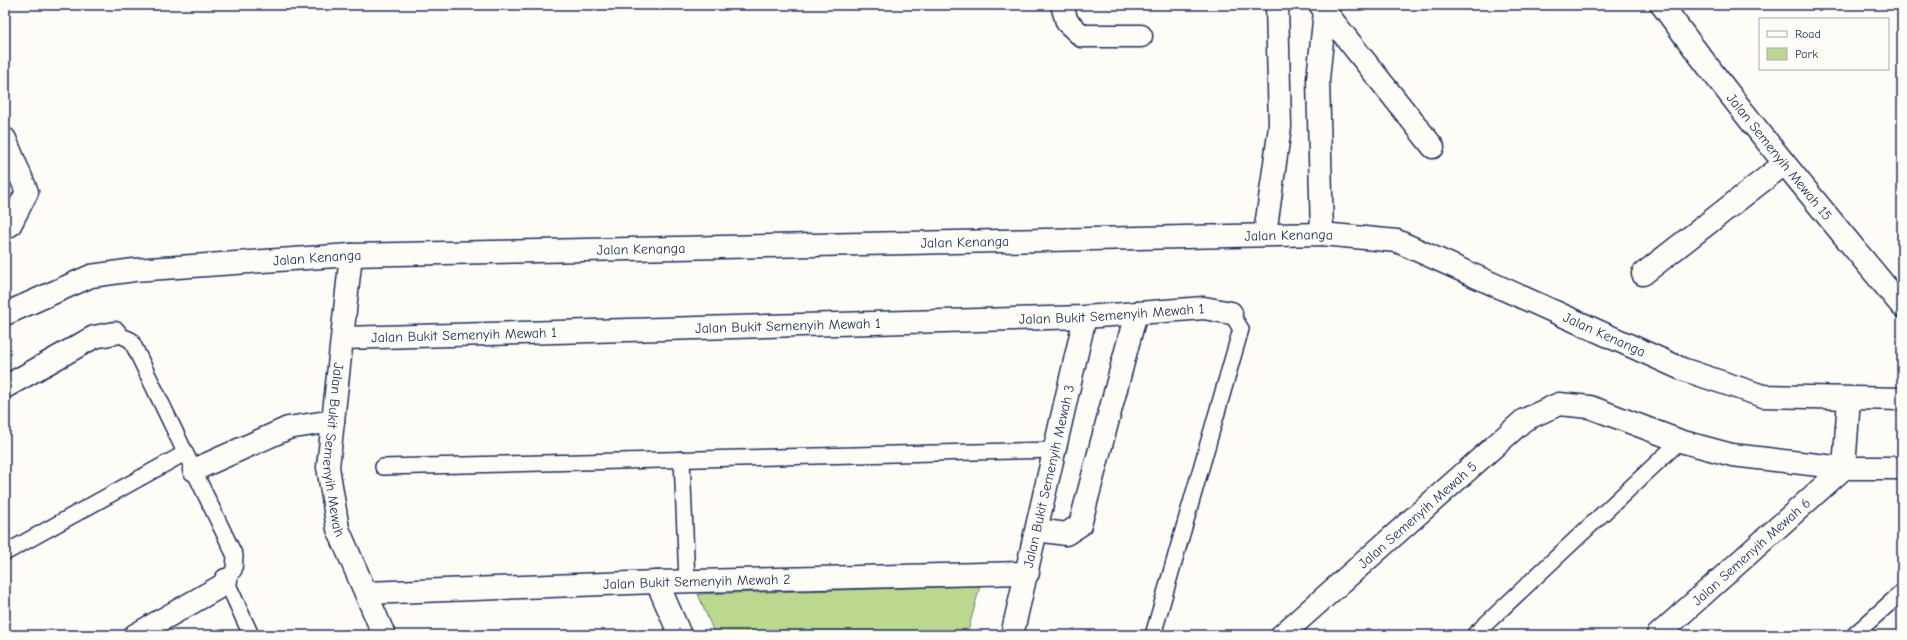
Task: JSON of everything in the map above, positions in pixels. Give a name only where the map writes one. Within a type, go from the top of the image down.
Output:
[{"type":"street","points":[[1062,5],[1067,22],[1082,36],[1141,36]]},
{"type":"street","points":[[1265,234],[1280,127],[1277,5]]},
{"type":"street","name":"Jalan Semenyih Mewah 15","points":[[1662,5],[1704,63],[1784,164],[1902,306]]},
{"type":"street","points":[[1322,8],[1433,147]]},
{"type":"street","points":[[1322,8],[1318,79],[1322,234]]},
{"type":"street","points":[[5,139],[27,192],[10,225],[5,228]]},
{"type":"street","points":[[1643,274],[1784,164]]},
{"type":"street","name":"Jalan Kenanga","points":[[5,314],[91,276],[134,270],[351,255],[1265,234],[1322,234],[1397,241],[1682,369],[1763,396],[1902,400]]},
{"type":"street","name":"Jalan Bukit Semenyih Mewah","points":[[351,255],[346,292],[344,332],[328,467],[338,529],[384,635]]},
{"type":"street","name":"Jalan Bukit Semenyih Mewah 1","points":[[344,332],[1085,317],[1204,308],[1231,313]]},
{"type":"street","points":[[1037,530],[1066,534],[1080,525],[1136,313]]},
{"type":"street","name":"Jalan Bukit Semenyih Mewah 3","points":[[1012,635],[1028,573],[1085,317]]},
{"type":"street","points":[[5,388],[94,337],[115,333]]},
{"type":"street","points":[[1844,468],[1849,399]]},
{"type":"street","name":"Jalan Semenyih Mewah 5","points":[[1282,635],[1524,420],[1560,404],[1590,407],[1680,440]]},
{"type":"street","points":[[190,462],[288,428],[333,421]]},
{"type":"street","points":[[1680,440],[1732,455],[1844,468],[1902,468]]},
{"type":"street","name":"Jalan Semenyih Mewah 6","points":[[1658,635],[1844,468]]},
{"type":"street","name":"Jalan Bukit Semenyih Mewah 2","points":[[366,593],[687,581],[1028,573]]},
{"type":"street","points":[[135,635],[223,585],[226,580]]},
{"type":"street","points":[[657,582],[680,635]]},
{"type":"lane","points":[[1153,635],[1242,329],[1231,313]]},
{"type":"lane","points":[[115,333],[131,340],[235,556],[234,570],[226,580],[252,635]]},
{"type":"lane","points":[[1474,635],[1680,440]]},
{"type":"lane","points":[[383,467],[1055,450]]},
{"type":"lane","points":[[682,459],[687,581]]},
{"type":"lane","points":[[5,553],[190,462]]},
{"type":"lane","points":[[1854,635],[1902,592]]},
{"type":"green space","points":[[980,586],[967,635],[715,635],[698,594]]}]
